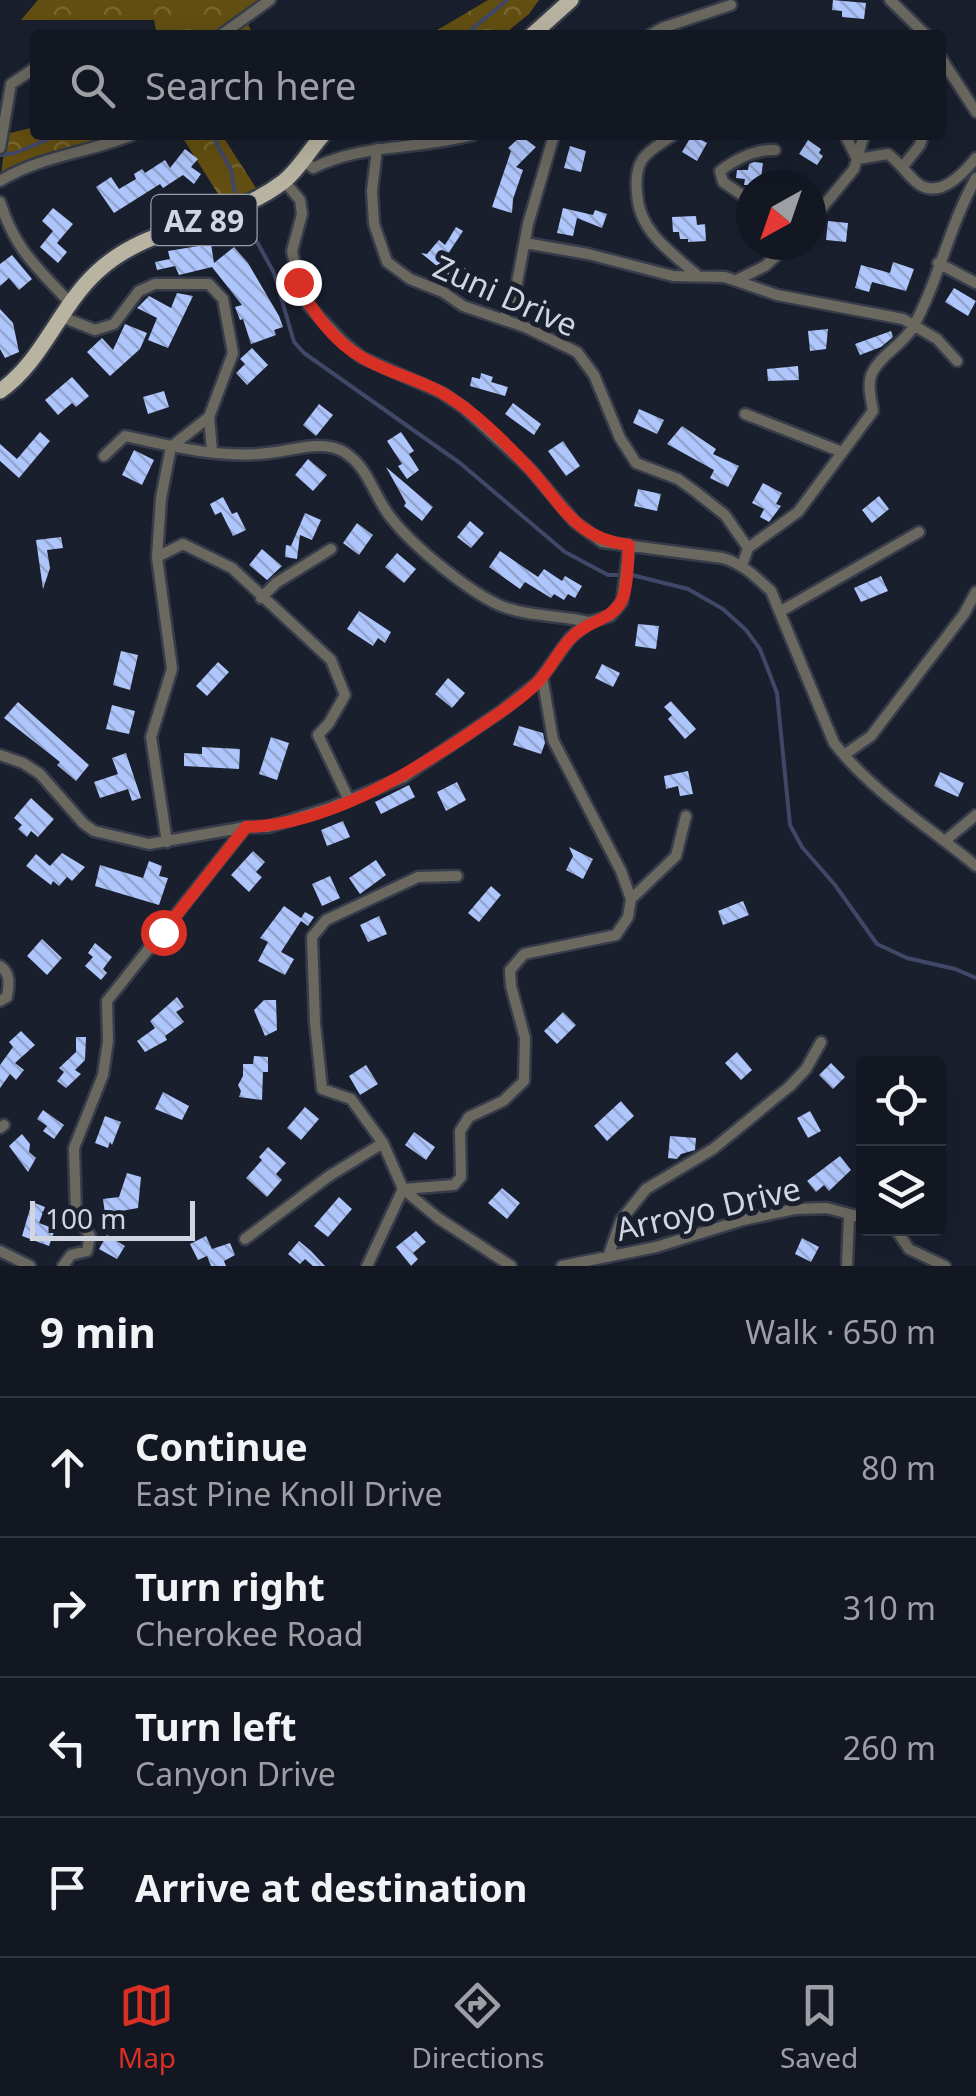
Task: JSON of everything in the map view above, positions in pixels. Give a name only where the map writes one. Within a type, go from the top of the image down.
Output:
[{"type":"main road","points":[[537,30],[570,0]]},
{"type":"main road","name":"AZ 89","points":[[0,391],[42,346],[98,270],[137,244],[224,214],[284,182],[318,140]]},
{"type":"street","points":[[228,30],[270,0]]},
{"type":"street","points":[[890,0],[921,30]]},
{"type":"street","points":[[659,30],[731,5]]},
{"type":"street","points":[[946,66],[976,112]]},
{"type":"street","points":[[0,148],[6,81],[30,70]]},
{"type":"street","points":[[0,181],[45,160],[119,140]]},
{"type":"street","points":[[302,159],[312,168],[352,152],[453,140]]},
{"type":"street","points":[[504,319],[516,288],[553,140]]},
{"type":"street","points":[[666,140],[642,158],[636,178],[637,210],[646,228],[696,274]]},
{"type":"street","points":[[848,140],[857,159]]},
{"type":"street","points":[[826,204],[854,169],[863,140]]},
{"type":"street","points":[[904,165],[922,140]]},
{"type":"street","name":"Zuni Drive","points":[[377,149],[372,192],[374,224],[388,262],[410,279],[463,306],[504,319],[577,352],[594,375],[620,438],[636,463],[696,492],[725,515],[748,548]]},
{"type":"street","points":[[736,191],[723,182],[720,171],[733,161],[762,150],[775,150]]},
{"type":"street","points":[[857,159],[888,154],[904,165],[918,185],[930,188],[956,180],[976,158]]},
{"type":"street","points":[[742,566],[748,548],[798,512],[873,411],[872,374],[915,324],[976,178]]},
{"type":"street","points":[[284,182],[300,200],[302,214],[292,251],[298,282],[308,305],[320,319],[361,357],[442,393],[464,408],[530,469],[575,522],[602,542],[723,558],[742,566],[772,592],[824,720],[844,756],[879,790],[976,866]]},
{"type":"street","points":[[0,202],[22,253],[66,310],[95,330],[114,324],[139,291],[155,284],[208,284],[223,299],[233,353],[209,417],[212,450]]},
{"type":"street","points":[[525,243],[588,254],[672,276],[696,274],[737,280],[766,292],[915,324],[938,339],[958,361]]},
{"type":"street","points":[[737,280],[772,260]]},
{"type":"street","points":[[938,263],[976,284]]},
{"type":"street","points":[[745,414],[842,452]]},
{"type":"street","points":[[167,842],[151,737],[172,669],[157,557],[162,498],[171,446],[209,417]]},
{"type":"street","points":[[104,456],[126,436],[243,456],[319,445],[343,451],[367,474],[388,515],[406,536],[497,604],[526,613],[589,622],[610,616],[622,602],[629,545]]},
{"type":"street","points":[[780,611],[919,532]]},
{"type":"street","points":[[157,557],[184,544],[232,568],[331,660],[345,695],[318,734],[349,800]]},
{"type":"street","points":[[261,598],[276,583],[331,549]]},
{"type":"street","points":[[844,756],[871,736],[964,614],[976,592]]},
{"type":"street","points":[[0,755],[40,774],[83,823],[94,830],[149,844],[268,826],[349,800],[402,778],[437,756],[500,712],[542,676],[570,638],[589,622]]},
{"type":"street","points":[[403,1189],[454,1185],[461,1176],[460,1131],[469,1117],[503,1101],[524,1081],[524,1038],[510,986],[510,970],[524,954],[616,935],[628,918],[631,899],[621,871],[553,740],[542,676]]},
{"type":"street","points":[[946,840],[976,814]]},
{"type":"street","points":[[631,899],[676,856],[686,816]]},
{"type":"street","points":[[64,1266],[71,1255],[87,1251],[90,1236],[76,1213],[74,1148],[103,1075],[108,1042],[106,1001],[246,827]]},
{"type":"street","points":[[457,876],[418,877],[326,920],[312,937],[314,1023],[322,1089],[350,1100],[383,1143],[403,1189],[438,1218],[511,1266]]},
{"type":"street","points":[[0,966],[10,981],[7,997],[0,1002]]},
{"type":"street","points":[[608,1257],[621,1220],[646,1189],[713,1149],[790,1086],[806,1070],[821,1042]]},
{"type":"street","points":[[245,1238],[328,1176],[383,1143]]},
{"type":"street","points":[[367,1266],[403,1189]]},
{"type":"street","name":"Arroyo Drive","points":[[562,1266],[795,1209],[827,1208],[856,1217]]},
{"type":"street","points":[[847,1266],[849,1216]]},
{"type":"street","points":[[901,1236],[909,1248],[946,1266]]},
{"type":"street","points":[[0,1251],[30,1266]]},
{"type":"green space","points":[[38,0],[277,0],[248,25],[251,30],[156,30],[154,20],[21,20]]},
{"type":"green space","points":[[488,0],[539,0],[509,30],[437,30]]},
{"type":"green space","points":[[30,128],[30,140],[107,140],[1,175],[6,134]]},
{"type":"green space","points":[[184,140],[225,140],[256,188],[225,205]]},
{"type":"building","points":[[833,0],[866,3],[864,19],[842,17],[842,11],[832,10]]},
{"type":"building","points":[[517,140],[526,140],[536,147],[516,167],[523,170],[512,213],[492,207],[511,151],[508,148]]},
{"type":"building","points":[[689,140],[707,143],[697,161],[682,152]]},
{"type":"building","points":[[808,140],[821,149],[819,153],[823,156],[817,165],[799,154]]},
{"type":"building","points":[[570,146],[586,151],[581,172],[564,168]]},
{"type":"building","points":[[185,149],[198,159],[191,167],[201,174],[194,184],[183,175],[163,188],[160,184],[114,213],[96,187],[111,177],[119,189],[136,179],[134,174],[142,169],[145,173],[165,160],[170,168]]},
{"type":"building","points":[[763,163],[762,170],[748,170],[749,164]]},
{"type":"building","points":[[53,208],[73,224],[57,243],[67,252],[58,263],[40,247],[53,231],[42,221]]},
{"type":"building","points":[[563,208],[607,214],[602,228],[577,218],[573,236],[557,233]]},
{"type":"building","points":[[696,216],[697,225],[705,224],[706,241],[688,242],[680,239],[679,232],[673,232],[672,217]]},
{"type":"building","points":[[828,221],[848,223],[846,242],[826,240]]},
{"type":"building","points":[[456,227],[463,231],[444,260],[467,269],[461,284],[447,279],[448,275],[421,253],[427,254],[439,240],[445,245]]},
{"type":"building","points":[[211,244],[214,263],[234,247],[248,263],[279,316],[283,327],[274,330],[276,335],[251,344],[235,307],[242,305],[212,267],[179,275],[175,266],[157,270],[155,262],[170,259],[168,251]]},
{"type":"building","points":[[12,255],[32,279],[19,290],[9,278],[0,286],[0,264]]},
{"type":"building","points":[[893,262],[914,269],[906,291],[872,282],[869,292],[855,288],[861,265],[890,273]]},
{"type":"building","points":[[954,288],[976,301],[968,316],[945,302]]},
{"type":"building","points":[[177,293],[193,296],[168,348],[148,340],[157,318],[137,308],[149,296],[171,308]]},
{"type":"building","points":[[0,309],[13,323],[19,352],[5,358],[0,349]]},
{"type":"building","points":[[125,324],[147,333],[140,349],[110,376],[87,352],[102,338],[113,350]]},
{"type":"building","points":[[828,329],[826,349],[810,351],[808,331]]},
{"type":"building","points":[[891,331],[893,337],[881,347],[860,355],[855,344]]},
{"type":"building","points":[[252,348],[268,365],[247,385],[236,373],[245,364],[240,359]]},
{"type":"building","points":[[798,366],[799,380],[768,381],[767,369]]},
{"type":"building","points":[[481,373],[493,377],[491,382],[508,387],[505,396],[470,386],[472,377],[480,379]]},
{"type":"building","points":[[72,377],[89,396],[58,415],[45,400]]},
{"type":"building","points":[[164,391],[169,407],[148,414],[143,397]]},
{"type":"building","points":[[513,403],[541,424],[534,435],[505,414]]},
{"type":"building","points":[[319,404],[333,415],[316,436],[303,425]]},
{"type":"building","points":[[639,409],[664,420],[657,434],[633,423]]},
{"type":"building","points":[[682,426],[716,449],[713,454],[739,466],[728,487],[710,478],[714,470],[667,444]]},
{"type":"building","points":[[40,432],[50,441],[19,478],[0,461],[0,444],[17,459]]},
{"type":"building","points":[[401,432],[414,451],[409,454],[419,470],[407,479],[387,441]]},
{"type":"building","points":[[563,441],[580,466],[566,476],[548,451]]},
{"type":"building","points":[[134,450],[154,460],[142,485],[122,475]]},
{"type":"building","points":[[308,459],[327,475],[313,491],[295,475]]},
{"type":"building","points":[[386,467],[433,507],[422,521],[404,506],[406,503]]},
{"type":"building","points":[[763,483],[782,493],[776,504],[781,506],[769,522],[760,517],[764,509],[752,503]]},
{"type":"building","points":[[638,489],[661,494],[657,511],[634,506]]},
{"type":"building","points":[[879,496],[889,509],[872,523],[862,510]]},
{"type":"building","points":[[223,497],[246,530],[233,536],[221,512],[215,515],[210,504]]},
{"type":"building","points":[[305,513],[321,520],[312,540],[300,535],[297,559],[285,557],[286,545],[291,546]]},
{"type":"building","points":[[470,521],[484,533],[471,548],[457,537]]},
{"type":"building","points":[[357,523],[373,535],[359,555],[343,543]]},
{"type":"building","points":[[61,537],[63,548],[47,550],[50,568],[43,589],[36,540]]},
{"type":"building","points":[[262,549],[282,566],[267,580],[249,565]]},
{"type":"building","points":[[500,551],[538,577],[544,569],[562,581],[565,576],[582,586],[575,598],[568,594],[564,600],[554,594],[551,598],[525,582],[520,589],[489,567]]},
{"type":"building","points":[[397,553],[416,569],[404,583],[385,567]]},
{"type":"building","points":[[881,576],[888,591],[861,602],[854,588]]},
{"type":"building","points":[[359,611],[391,632],[385,643],[378,638],[373,646],[347,629]]},
{"type":"building","points":[[638,624],[659,626],[656,649],[635,646]]},
{"type":"building","points":[[121,651],[138,655],[130,690],[113,685]]},
{"type":"building","points":[[218,662],[229,672],[207,696],[196,686]]},
{"type":"building","points":[[602,664],[620,673],[613,687],[595,678]]},
{"type":"building","points":[[448,678],[465,693],[452,708],[435,694]]},
{"type":"building","points":[[671,701],[696,729],[685,739],[668,719],[672,715],[664,707]]},
{"type":"building","points":[[18,702],[89,765],[76,781],[57,765],[60,762],[4,718]]},
{"type":"building","points":[[112,705],[135,711],[129,734],[106,729]]},
{"type":"building","points":[[519,726],[543,733],[541,754],[513,745]]},
{"type":"building","points":[[271,737],[289,743],[277,780],[259,774]]},
{"type":"building","points":[[202,747],[240,749],[239,769],[184,766],[184,753],[202,754]]},
{"type":"building","points":[[126,753],[141,798],[132,801],[128,789],[100,798],[94,782],[118,774],[112,758]]},
{"type":"building","points":[[688,771],[693,794],[680,796],[678,786],[666,789],[664,776]]},
{"type":"building","points":[[940,772],[964,783],[958,797],[934,786]]},
{"type":"building","points":[[457,782],[466,800],[446,811],[437,792]]},
{"type":"building","points":[[409,785],[415,797],[381,814],[375,802]]},
{"type":"building","points":[[31,798],[54,819],[38,837],[31,831],[27,837],[14,818]]},
{"type":"building","points":[[343,821],[350,837],[327,846],[321,830]]},
{"type":"building","points":[[569,847],[593,859],[583,879],[566,870],[573,856]]},
{"type":"building","points":[[253,851],[265,862],[256,872],[262,877],[249,892],[231,875]]},
{"type":"building","points":[[62,853],[85,867],[72,881],[67,877],[59,886],[53,881],[51,885],[26,866],[36,854],[50,866]]},
{"type":"building","points":[[376,860],[386,875],[360,894],[349,878]]},
{"type":"building","points":[[149,861],[162,866],[159,876],[168,878],[159,905],[95,886],[100,865],[143,878]]},
{"type":"building","points":[[330,876],[340,898],[322,906],[312,884]]},
{"type":"building","points":[[491,886],[501,895],[479,922],[468,913]]},
{"type":"building","points":[[743,901],[749,915],[723,925],[718,911]]},
{"type":"building","points":[[284,906],[301,918],[305,912],[314,917],[308,926],[301,921],[281,952],[294,959],[285,975],[258,961],[268,942],[260,938]]},
{"type":"building","points":[[379,916],[387,934],[368,942],[360,925]]},
{"type":"building","points":[[42,939],[62,958],[47,975],[27,956]]},
{"type":"building","points":[[95,943],[112,957],[101,980],[85,966],[93,957],[88,953]]},
{"type":"building","points":[[177,997],[184,1007],[176,1012],[184,1022],[165,1036],[167,1040],[145,1052],[137,1041],[155,1028],[150,1021]]},
{"type":"building","points":[[264,1000],[276,1000],[277,1030],[265,1036],[254,1010]]},
{"type":"building","points":[[563,1012],[576,1025],[557,1044],[544,1031]]},
{"type":"building","points":[[21,1031],[35,1045],[15,1063],[24,1070],[16,1080],[10,1074],[0,1088],[0,1065],[13,1047],[9,1042]]},
{"type":"building","points":[[76,1037],[86,1037],[85,1060],[75,1070],[81,1074],[66,1088],[57,1081],[64,1072],[59,1068],[76,1052]]},
{"type":"building","points":[[737,1052],[752,1070],[741,1080],[725,1063]]},
{"type":"building","points":[[254,1056],[268,1057],[262,1100],[239,1097],[243,1064],[253,1064]]},
{"type":"building","points":[[831,1063],[845,1077],[833,1089],[819,1075]]},
{"type":"building","points":[[366,1065],[378,1084],[360,1095],[349,1076]]},
{"type":"building","points":[[163,1092],[189,1106],[182,1120],[155,1109]]},
{"type":"building","points":[[621,1101],[634,1116],[607,1141],[594,1126]]},
{"type":"building","points":[[305,1107],[319,1119],[301,1140],[287,1128]]},
{"type":"building","points":[[43,1110],[64,1125],[54,1139],[43,1131],[47,1126],[37,1119]]},
{"type":"building","points":[[810,1111],[821,1131],[808,1138],[797,1118]]},
{"type":"building","points":[[105,1116],[121,1122],[108,1148],[95,1143]]},
{"type":"building","points":[[414,1132],[435,1147],[426,1160],[405,1145]]},
{"type":"building","points":[[22,1134],[30,1144],[29,1152],[36,1158],[28,1172],[9,1146]]},
{"type":"building","points":[[670,1136],[696,1138],[695,1150],[677,1159],[668,1158]]},
{"type":"building","points":[[268,1147],[286,1163],[276,1174],[282,1180],[267,1197],[246,1178]]},
{"type":"building","points":[[840,1156],[851,1170],[829,1191],[824,1185],[816,1192],[807,1181]]},
{"type":"building","points":[[127,1173],[141,1177],[138,1208],[105,1214],[103,1199],[119,1197]]},
{"type":"building","points":[[502,1188],[520,1203],[507,1219],[488,1203]]},
{"type":"building","points":[[339,1197],[352,1209],[328,1237],[314,1226]]},
{"type":"building","points":[[32,1202],[45,1207],[39,1223],[55,1229],[49,1246],[22,1236]]},
{"type":"building","points":[[416,1231],[426,1242],[413,1253],[418,1259],[411,1266],[396,1247]]},
{"type":"building","points":[[107,1235],[125,1246],[117,1259],[99,1249]]},
{"type":"building","points":[[206,1236],[212,1249],[230,1243],[235,1255],[224,1261],[226,1266],[211,1266],[207,1256],[198,1260],[190,1244]]},
{"type":"building","points":[[802,1238],[819,1247],[811,1262],[795,1254]]},
{"type":"building","points":[[299,1241],[325,1266],[313,1266],[305,1259],[300,1264],[288,1254]]},
{"type":"waterway","points":[[471,30],[507,0]]},
{"type":"waterway","points":[[0,155],[47,140]]},
{"type":"waterway","points":[[215,140],[231,170],[235,192]]},
{"type":"waterway","points":[[244,218],[274,273],[294,342],[304,353],[460,463],[565,552],[608,575],[632,575],[688,589],[723,609],[746,630],[760,649],[777,693],[790,825],[802,847],[877,944],[907,958],[976,978]]},
{"type":"route","points":[[163,932],[246,827],[268,826],[329,808],[402,778],[539,681],[570,638],[589,622],[610,616],[622,602],[629,545],[602,542],[575,522],[530,469],[464,408],[442,393],[361,357],[308,305],[298,282]]}]
